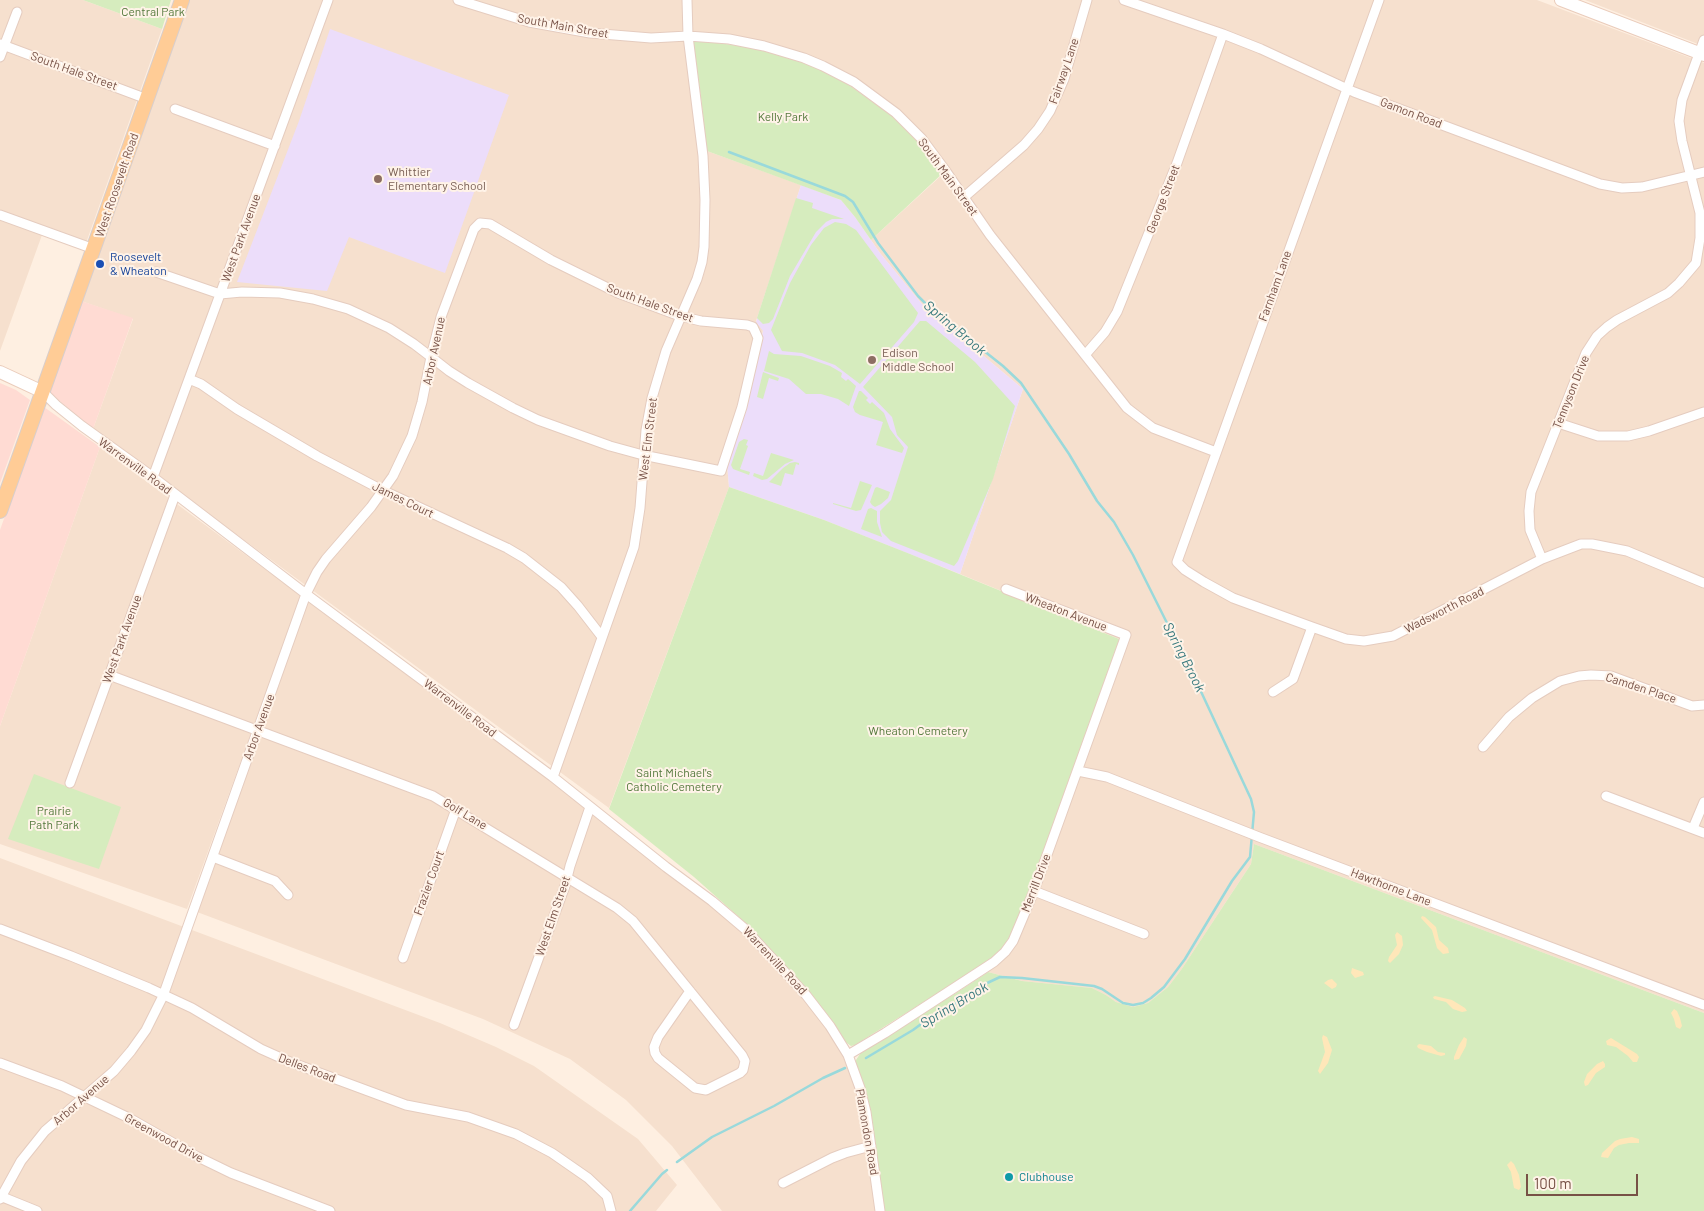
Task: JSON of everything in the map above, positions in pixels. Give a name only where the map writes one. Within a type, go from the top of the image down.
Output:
[{"type":"main road","name":"West Roosevelt Road","points":[[0,511],[182,0]]},
{"type":"main road","points":[[1561,0],[1702,54]]},
{"type":"main road","points":[[0,372],[43,392]]},
{"type":"street","name":"West Park Avenue","points":[[153,477],[328,0]]},
{"type":"street","name":"South Main Street","points":[[458,0],[510,17],[565,29],[631,37],[688,36],[729,39],[784,51],[823,66],[854,82],[882,102],[918,134],[946,170],[963,198],[990,235],[1127,408],[1143,422],[1161,432],[1216,452]]},
{"type":"street","name":"West Elm Street","points":[[553,777],[634,547],[648,416],[666,351],[697,279],[702,262],[705,200],[702,156],[688,36],[687,0]]},
{"type":"street","name":"Fairway Lane","points":[[963,198],[1024,145],[1050,111],[1064,79],[1087,0]]},
{"type":"street","name":"Gamon Road","points":[[1124,0],[1223,34],[1347,88],[1554,168],[1607,186],[1622,188],[1642,187],[1704,172]]},
{"type":"street","name":"Farnham Lane","points":[[1185,570],[1177,562],[1179,554],[1379,0]]},
{"type":"street","points":[[0,57],[2,44],[16,12]]},
{"type":"street","name":"George Street","points":[[1085,355],[1105,332],[1120,304],[1174,171],[1223,34]]},
{"type":"street","name":"Tennyson Drive","points":[[1542,558],[1530,530],[1529,505],[1531,492],[1583,358],[1597,336],[1617,320],[1668,293],[1700,265],[1701,224],[1681,136],[1680,114],[1682,100],[1702,54],[1704,40]]},
{"type":"street","name":"South Hale Street","points":[[2,44],[147,99]]},
{"type":"street","points":[[175,109],[274,146]]},
{"type":"street","points":[[0,214],[94,249]]},
{"type":"street","name":"South Hale Street","points":[[474,229],[480,223],[490,224],[576,273],[618,293],[680,316],[701,321],[747,324],[753,327],[758,338],[742,407],[721,471],[643,455]]},
{"type":"street","name":"Arbor Avenue","points":[[0,1197],[13,1173],[29,1150],[53,1124],[114,1071],[131,1051],[146,1030],[163,996],[306,594],[326,559],[371,507],[402,459],[412,436],[447,297],[474,229]]},
{"type":"street","points":[[156,272],[220,294],[242,292],[280,293],[313,299],[348,309],[389,328],[468,383],[538,420],[588,439],[643,455]]},
{"type":"street","name":"James Court","points":[[190,379],[293,442],[382,490],[507,548],[524,558],[561,587],[602,637]]},
{"type":"street","name":"Warrenville Road","points":[[43,392],[82,426],[153,477],[306,594],[553,777],[745,928],[806,995],[830,1026],[848,1055]]},
{"type":"street","points":[[1558,423],[1598,436],[1628,436],[1649,431],[1704,412]]},
{"type":"street","name":"West Park Avenue","points":[[70,783],[175,495]]},
{"type":"street","name":"Wadsworth Road","points":[[1185,570],[1234,598],[1312,627],[1355,640],[1375,640],[1393,636],[1542,558],[1581,544],[1613,548],[1638,555],[1704,584]]},
{"type":"street","name":"Wheaton Avenue","points":[[1006,589],[1126,635]]},
{"type":"street","points":[[1273,692],[1293,679],[1312,627]]},
{"type":"street","name":"Merrill Drive","points":[[848,1055],[994,962],[1013,941],[1034,891],[1126,635]]},
{"type":"street","name":"Golf Lane","points":[[109,675],[433,796],[617,908],[633,921],[690,991],[742,1055],[745,1065],[740,1073],[711,1089],[700,1090],[695,1088],[658,1058],[655,1053],[656,1042],[690,991]]},
{"type":"street","name":"Camden Place","points":[[1483,747],[1509,717],[1532,698],[1560,681],[1579,676],[1612,676],[1692,706],[1704,705]]},
{"type":"street","name":"Hawthorne Lane","points":[[1078,771],[1107,777],[1245,832],[1704,1006]]},
{"type":"street","points":[[1606,796],[1704,832]]},
{"type":"street","points":[[1693,828],[1704,802]]},
{"type":"street","name":"West Elm Street","points":[[514,1025],[590,807]]},
{"type":"street","name":"Frazier Court","points":[[403,958],[456,809]]},
{"type":"street","points":[[213,857],[275,881],[288,895]]},
{"type":"street","points":[[1034,891],[1144,934]]},
{"type":"street","name":"Delles Road","points":[[0,929],[110,972],[192,1008],[261,1049],[290,1062],[406,1105],[468,1117],[516,1134],[552,1153],[576,1169],[607,1196],[610,1207]]},
{"type":"street","name":"Plamondon Road","points":[[848,1055],[860,1088],[866,1112],[880,1211]]},
{"type":"street","name":"Greenwood Drive","points":[[0,1063],[62,1086],[129,1118],[223,1169],[330,1211]]},
{"type":"street","points":[[783,1183],[845,1152],[871,1146]]},
{"type":"street","points":[[0,1197],[37,1211]]},
{"type":"shaded area","points":[[0,0],[83,0],[162,29],[86,243],[0,211]]},
{"type":"shaded area","points":[[188,0],[1537,0],[1704,63],[1704,1013],[1254,844],[1251,864],[1181,970],[1168,987],[1148,1003],[1133,1007],[1116,1002],[1092,988],[1022,981],[988,972],[1119,639],[960,574],[1023,389],[922,304],[871,240],[944,173],[919,142],[890,114],[846,83],[759,49],[692,39],[707,151],[801,185],[756,321],[763,330],[747,400],[727,464],[729,487],[609,808],[93,429],[133,319],[81,301]]},
{"type":"shaded area","points":[[1585,0],[1704,0],[1704,46],[1698,44]]},
{"type":"shaded area","name":"Whittier Elementary School","points":[[330,29],[509,95],[445,273],[349,237],[327,291],[237,282],[299,121]]},
{"type":"shaded area","name":"Edison Middle School","points":[[801,185],[841,200],[880,253],[922,304],[1023,389],[960,574],[824,520],[729,487],[727,464],[747,400],[763,331],[756,322]]},
{"type":"shaded area","points":[[0,219],[42,235],[0,351]]},
{"type":"shaded area","points":[[81,301],[133,318],[93,429],[49,392]]},
{"type":"shaded area","points":[[0,383],[16,390],[30,400],[0,483]]},
{"type":"shaded area","points":[[44,407],[100,447],[0,726],[0,530]]},
{"type":"shaded area","points":[[100,447],[301,596],[187,909],[0,844],[0,726]]},
{"type":"shaded area","points":[[307,601],[587,808],[710,903],[756,946],[795,988],[823,1023],[842,1054],[854,1084],[863,1116],[877,1211],[722,1211],[672,1146],[626,1100],[570,1059],[483,1019],[197,912]]},
{"type":"shaded area","points":[[0,858],[440,1023],[496,1047],[534,1066],[638,1139],[677,1185],[656,1211],[0,1211]]},
{"type":"green space","name":"Central Park","points":[[83,0],[171,0],[162,29]]},
{"type":"green space","name":"Kelly Park","points":[[692,39],[759,49],[807,63],[846,83],[890,114],[919,142],[944,172],[871,240],[841,200],[707,151]]},
{"type":"green space","points":[[796,198],[813,203],[812,208],[844,219],[832,219],[816,232],[790,276],[773,319],[769,323],[763,324],[757,318]]},
{"type":"green space","points":[[835,222],[846,224],[856,230],[918,313],[914,322],[860,384],[835,365],[802,353],[782,351],[771,330],[790,283],[811,245],[824,228]]},
{"type":"green space","points":[[920,321],[926,321],[975,362],[1015,406],[993,479],[958,561],[954,566],[891,541],[882,532],[880,523],[880,511],[891,500],[908,447],[897,435],[892,417],[863,387]]},
{"type":"green space","points":[[769,351],[774,354],[801,356],[830,366],[842,373],[841,377],[846,381],[848,379],[856,386],[849,406],[838,399],[821,394],[806,394],[789,379],[764,371]]},
{"type":"green space","points":[[763,372],[779,378],[778,381],[769,378],[763,399],[757,397]]},
{"type":"green space","points":[[859,391],[868,398],[866,400],[870,404],[872,402],[884,413],[890,429],[904,448],[902,453],[876,445],[883,422],[855,412],[853,407]]},
{"type":"green space","points":[[744,439],[748,440],[746,445],[748,446],[740,469],[750,472],[749,475],[733,469],[731,465],[739,442]]},
{"type":"green space","points":[[771,453],[794,460],[785,464],[767,479],[762,480],[753,476],[754,473],[763,476]]},
{"type":"green space","points":[[795,462],[799,463],[799,465],[796,464],[793,475],[785,473],[781,486],[769,482],[783,468]]},
{"type":"green space","points":[[860,481],[872,485],[861,510],[856,511],[833,504],[851,508]]},
{"type":"green space","name":"Wheaton Cemetery","points":[[729,487],[824,520],[1119,639],[1106,683],[1026,901],[1008,941],[986,963],[851,1046],[844,1041],[821,1007],[789,969],[740,918],[694,877],[609,809]]},
{"type":"green space","points":[[877,487],[890,492],[888,498],[875,507],[870,502]]},
{"type":"green space","points":[[871,508],[877,511],[877,522],[882,537],[861,529],[868,509]]},
{"type":"green space","name":"Prairie Path Park","points":[[34,774],[121,807],[99,869],[8,839]]},
{"type":"green space","points":[[1254,844],[1704,1013],[1704,1211],[884,1211],[868,1104],[856,1066],[856,1060],[862,1051],[988,972],[1022,981],[1092,988],[1116,1002],[1133,1007],[1148,1003],[1168,987],[1181,970],[1251,864]]},
{"type":"sand","points":[[1422,916],[1436,927],[1439,940],[1448,948],[1449,953],[1443,954],[1437,948],[1432,930],[1421,918]]},
{"type":"sand","points":[[1397,932],[1402,936],[1403,945],[1399,954],[1390,963],[1388,961],[1389,957],[1397,945],[1395,935]]},
{"type":"sand","points":[[1352,968],[1363,972],[1364,975],[1355,978],[1351,973]]},
{"type":"sand","points":[[1332,979],[1337,984],[1332,989],[1324,983]]},
{"type":"sand","points":[[1433,997],[1452,1000],[1467,1011],[1462,1012],[1453,1009],[1446,1002],[1434,999]]},
{"type":"sand","points":[[1674,1009],[1680,1018],[1682,1026],[1680,1029],[1676,1027],[1671,1013]]},
{"type":"sand","points":[[1323,1035],[1327,1037],[1332,1050],[1328,1063],[1320,1074],[1318,1071],[1325,1052]]},
{"type":"sand","points":[[1464,1037],[1467,1039],[1466,1046],[1459,1059],[1454,1060],[1459,1045]]},
{"type":"sand","points":[[1611,1038],[1637,1054],[1639,1057],[1637,1062],[1633,1062],[1616,1047],[1607,1045],[1606,1041]]},
{"type":"sand","points":[[1419,1044],[1431,1046],[1438,1052],[1445,1053],[1445,1055],[1441,1056],[1427,1052],[1418,1048]]},
{"type":"sand","points":[[1603,1061],[1605,1067],[1596,1073],[1588,1085],[1585,1086],[1584,1082],[1587,1074]]},
{"type":"sand","points":[[1632,1137],[1639,1139],[1639,1143],[1619,1145],[1614,1148],[1608,1158],[1601,1157],[1602,1153],[1615,1141]]},
{"type":"sand","points":[[1511,1161],[1519,1175],[1521,1187],[1519,1190],[1514,1188],[1511,1172],[1507,1165]]},
{"type":"waterway","name":"Spring Brook","points":[[729,152],[845,196],[853,202],[878,243],[918,296],[1021,383],[1069,454],[1097,501],[1114,522],[1133,555],[1197,683],[1251,799],[1254,812],[1250,857],[1232,881],[1185,959],[1164,987],[1151,998],[1143,1003],[1133,1005],[1123,1003],[1094,986],[1000,977],[983,985],[949,1008],[866,1058]]},
{"type":"waterway","name":"Spring Brook","points":[[677,1162],[712,1137],[845,1068]]},
{"type":"waterway","name":"Spring Brook","points":[[630,1211],[667,1170]]},
{"type":"place","name":"Whittier Elementary School","points":[[378,179]]},
{"type":"place","name":"Roosevelt & Wheaton","points":[[100,264]]},
{"type":"place","name":"Edison Middle School","points":[[872,360]]},
{"type":"place","name":"Clubhouse","points":[[1009,1177]]},
{"type":"park label","name":"Saint Michael's Catholic Cemetery","points":[[674,780]]}]
